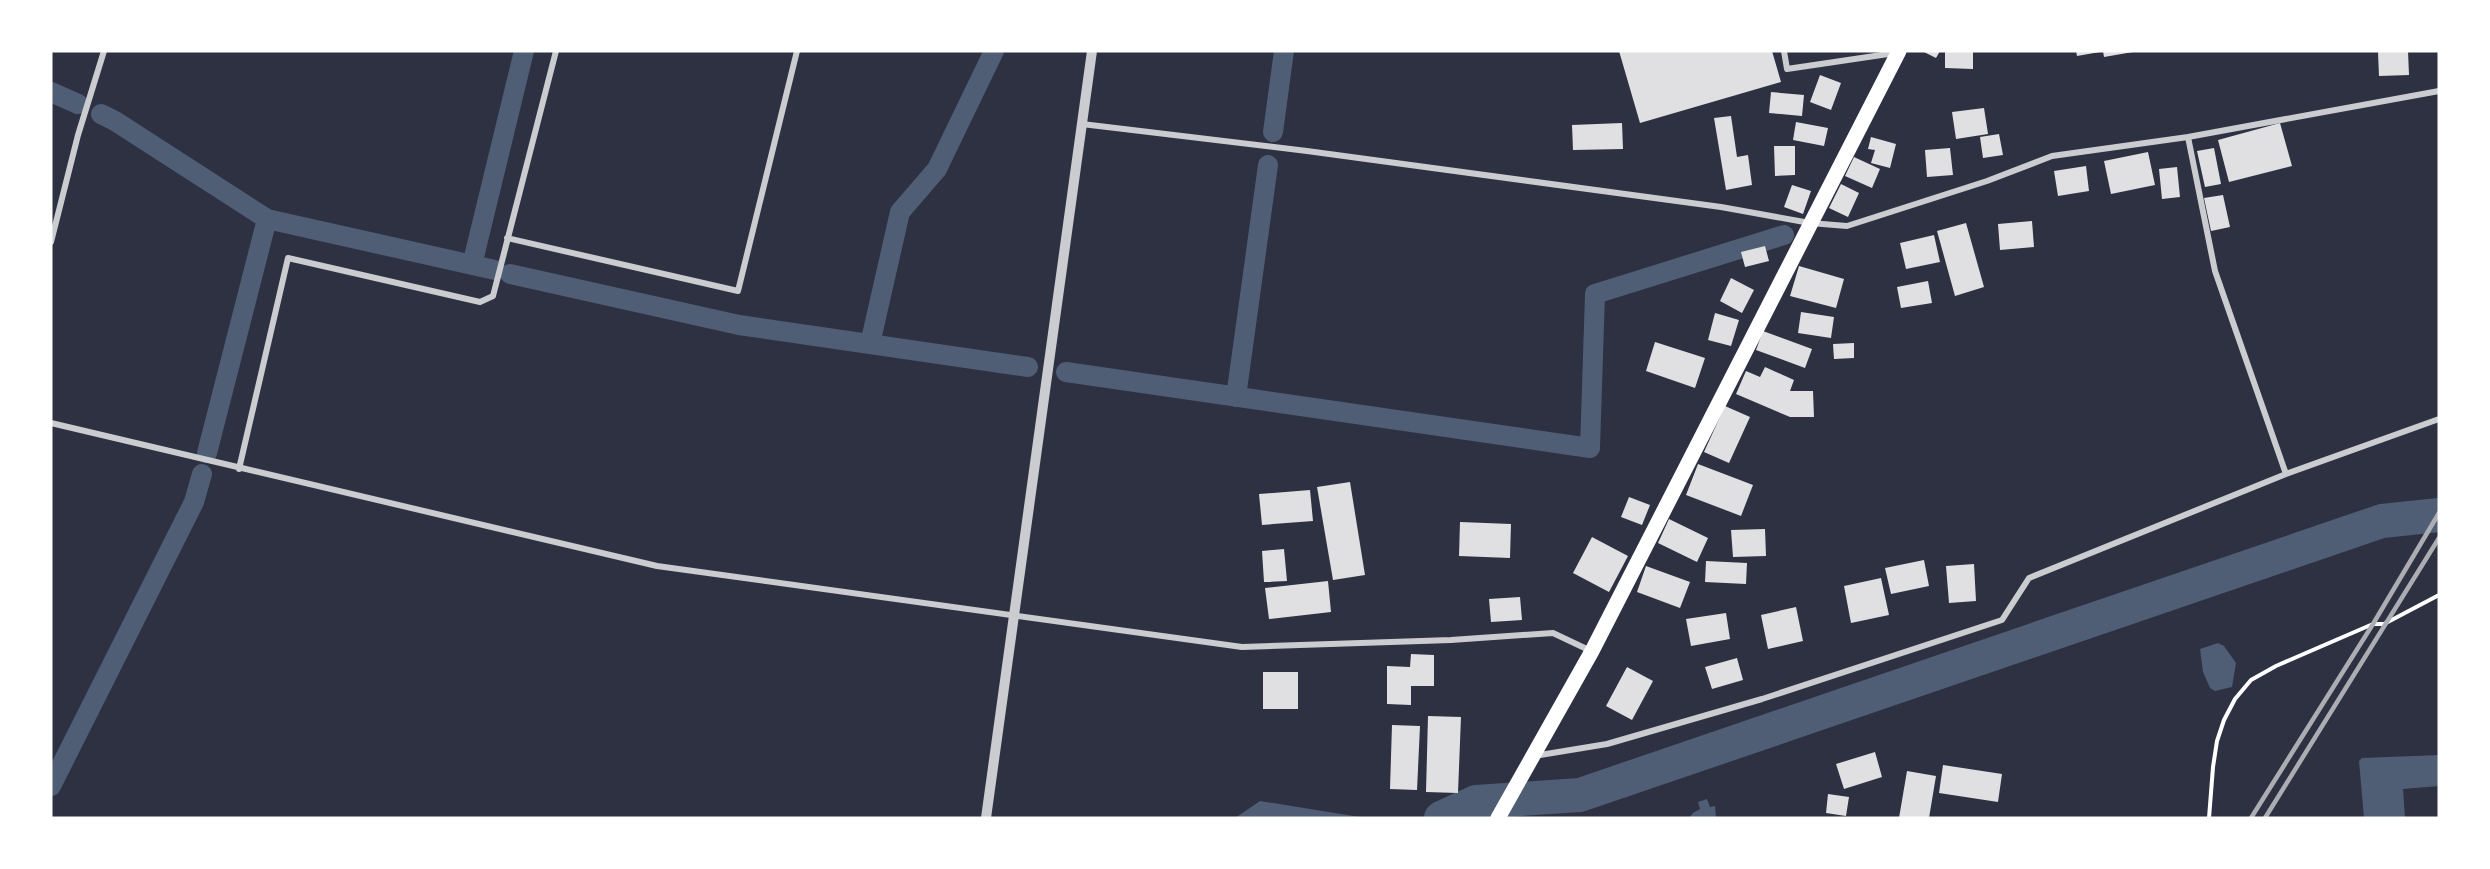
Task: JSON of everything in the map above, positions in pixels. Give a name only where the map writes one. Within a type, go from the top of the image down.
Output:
[{"type":"main road","points":[[1498,818],[1592,651],[1899,52]]},
{"type":"street","points":[[51,242],[78,135],[104,51]]},
{"type":"street","points":[[239,469],[288,258],[480,302],[493,296],[556,51]]},
{"type":"street","points":[[507,238],[738,291],[797,51]]},
{"type":"street","points":[[986,818],[1092,51]]},
{"type":"street","points":[[1784,51],[1787,69],[1899,52]]},
{"type":"street","points":[[1082,124],[1307,151],[1721,207],[1810,223],[1847,226],[1987,181],[2052,156],[2188,137],[2439,91]]},
{"type":"street","points":[[2188,137],[2215,271],[2286,474]]},
{"type":"street","points":[[1532,757],[1607,744],[1751,702],[2002,620],[2029,578],[2286,474],[2439,419]]},
{"type":"street","points":[[51,423],[657,566],[1242,647],[1428,641],[1553,633],[1592,651]]},
{"type":"path","points":[[2210,818],[2212,767],[2217,741],[2229,710],[2251,680],[2276,666],[2373,624],[2384,624],[2439,596]]},
{"type":"water","points":[[2218,643],[2224,646],[2236,663],[2232,687],[2215,691],[2210,688],[2203,672],[2200,649]]},
{"type":"water","points":[[2439,755],[2439,786],[2403,789],[2405,818],[2364,818],[2359,761],[2362,758]]},
{"type":"water","points":[[1707,799],[1710,807],[1715,806],[1716,818],[1689,818],[1700,809],[1698,802]]},
{"type":"water","points":[[1260,801],[1366,818],[1235,818]]},
{"type":"building","points":[[1619,51],[1772,51],[1781,82],[1640,123]]},
{"type":"building","points":[[1922,51],[1940,51],[1936,58]]},
{"type":"building","points":[[1945,51],[1973,51],[1973,69],[1945,68]]},
{"type":"building","points":[[2076,51],[2100,51],[2100,52],[2077,56]]},
{"type":"building","points":[[2103,51],[2133,51],[2133,52],[2104,57]]},
{"type":"building","points":[[2408,51],[2409,75],[2379,76],[2378,52]]},
{"type":"building","points":[[1820,75],[1841,83],[1831,110],[1810,102]]},
{"type":"building","points":[[1771,92],[1804,95],[1802,116],[1769,113]]},
{"type":"building","points":[[1984,108],[1988,134],[1956,139],[1952,112]]},
{"type":"building","points":[[1731,116],[1737,157],[1748,155],[1752,185],[1726,190],[1714,118]]},
{"type":"building","points":[[1796,122],[1828,128],[1824,146],[1793,140]]},
{"type":"building","points":[[1622,123],[1623,149],[1573,150],[1572,125]]},
{"type":"building","points":[[2280,123],[2292,166],[2229,182],[2218,140]]},
{"type":"building","points":[[1999,134],[2003,155],[1983,158],[1980,137]]},
{"type":"building","points":[[1871,137],[1896,144],[1890,168],[1871,163],[1875,150],[1868,149]]},
{"type":"building","points":[[1774,146],[1795,146],[1795,175],[1775,176]]},
{"type":"building","points":[[1950,148],[1953,175],[1927,177],[1925,150]]},
{"type":"building","points":[[2214,148],[2221,184],[2205,187],[2197,151]]},
{"type":"building","points":[[2148,152],[2155,185],[2111,194],[2104,161]]},
{"type":"building","points":[[1854,157],[1880,169],[1872,188],[1845,176]]},
{"type":"building","points":[[2086,166],[2089,191],[2058,196],[2054,171]]},
{"type":"building","points":[[2177,167],[2180,197],[2162,199],[2159,169]]},
{"type":"building","points":[[1841,184],[1859,193],[1848,217],[1829,208]]},
{"type":"building","points":[[1792,185],[1811,191],[1803,214],[1784,207]]},
{"type":"building","points":[[2223,195],[2230,227],[2211,231],[2204,198]]},
{"type":"building","points":[[2032,221],[2034,247],[2000,250],[1998,224]]},
{"type":"building","points":[[1966,223],[1984,287],[1955,296],[1937,231]]},
{"type":"building","points":[[1934,235],[1940,262],[1906,269],[1900,243]]},
{"type":"building","points":[[1765,246],[1769,261],[1745,267],[1741,252]]},
{"type":"building","points":[[1799,266],[1844,279],[1836,308],[1790,296]]},
{"type":"building","points":[[1731,278],[1754,290],[1742,313],[1720,301]]},
{"type":"building","points":[[1928,281],[1932,303],[1901,308],[1897,287]]},
{"type":"building","points":[[1801,312],[1834,317],[1831,338],[1798,333]]},
{"type":"building","points":[[1715,313],[1739,320],[1731,346],[1708,340]]},
{"type":"building","points":[[1763,331],[1812,349],[1805,368],[1756,350]]},
{"type":"building","points":[[1655,342],[1705,358],[1695,388],[1646,371]]},
{"type":"building","points":[[1854,343],[1854,358],[1834,359],[1833,344]]},
{"type":"building","points":[[1765,367],[1794,380],[1790,391],[1813,391],[1814,417],[1790,417],[1736,394],[1746,371],[1760,377]]},
{"type":"building","points":[[1725,406],[1750,417],[1729,463],[1704,452]]},
{"type":"building","points":[[1698,464],[1753,485],[1741,516],[1686,495]]},
{"type":"building","points":[[1350,482],[1365,575],[1333,580],[1317,487]]},
{"type":"building","points":[[1310,490],[1313,521],[1262,525],[1259,494]]},
{"type":"building","points":[[1629,497],[1650,505],[1642,525],[1621,517]]},
{"type":"building","points":[[1669,519],[1708,538],[1697,562],[1658,543]]},
{"type":"building","points":[[1460,522],[1511,524],[1510,558],[1459,556]]},
{"type":"building","points":[[1765,529],[1766,556],[1733,557],[1731,530]]},
{"type":"building","points":[[1592,537],[1628,556],[1609,592],[1573,573]]},
{"type":"building","points":[[1284,549],[1287,581],[1264,582],[1262,551]]},
{"type":"building","points":[[1924,560],[1929,586],[1891,594],[1885,568]]},
{"type":"building","points":[[1706,561],[1747,563],[1746,584],[1705,582]]},
{"type":"building","points":[[1974,564],[1976,601],[1949,603],[1946,566]]},
{"type":"building","points":[[1646,566],[1690,582],[1680,608],[1637,592]]},
{"type":"building","points":[[1881,578],[1889,615],[1851,623],[1844,586]]},
{"type":"building","points":[[1328,581],[1331,612],[1269,619],[1265,588]]},
{"type":"building","points":[[1520,597],[1522,620],[1491,622],[1489,599]]},
{"type":"building","points":[[1796,607],[1803,641],[1768,649],[1761,615]]},
{"type":"building","points":[[1726,613],[1730,639],[1691,646],[1686,619]]},
{"type":"building","points":[[1411,654],[1434,655],[1434,686],[1411,686],[1411,705],[1387,704],[1387,666],[1410,667]]},
{"type":"building","points":[[1737,658],[1743,680],[1712,689],[1705,667]]},
{"type":"building","points":[[1627,667],[1653,681],[1632,720],[1606,706]]},
{"type":"building","points":[[1263,672],[1298,672],[1298,709],[1263,709]]},
{"type":"building","points":[[1428,716],[1461,717],[1458,793],[1426,792]]},
{"type":"building","points":[[1392,725],[1420,726],[1417,790],[1390,789]]},
{"type":"building","points":[[1875,752],[1882,777],[1844,789],[1836,764]]},
{"type":"building","points":[[1943,765],[2002,774],[1998,802],[1939,793]]},
{"type":"building","points":[[1907,771],[1936,776],[1929,818],[1899,818]]},
{"type":"building","points":[[1828,794],[1849,797],[1846,816],[1826,813]]},
{"type":"waterway","points":[[472,265],[524,51]]},
{"type":"waterway","points":[[870,344],[900,212],[937,169],[994,51]]},
{"type":"waterway","points":[[1273,132],[1284,51]]},
{"type":"waterway","points":[[51,92],[78,104]]},
{"type":"waterway","points":[[101,114],[267,219]]},
{"type":"waterway","points":[[1236,397],[1268,165]]},
{"type":"waterway","points":[[207,453],[267,219],[495,270]]},
{"type":"waterway","points":[[1066,372],[1590,448],[1595,294],[1784,235]]},
{"type":"waterway","points":[[510,274],[739,325],[1028,367]]},
{"type":"waterway","points":[[51,786],[194,502],[202,474]]},
{"type":"waterway","points":[[1441,818],[1476,802],[1580,795],[2382,521],[2439,515]]},
{"type":"railway","points":[[2251,818],[2373,624],[2439,513]]},
{"type":"railway","points":[[2265,818],[2439,538]]}]
